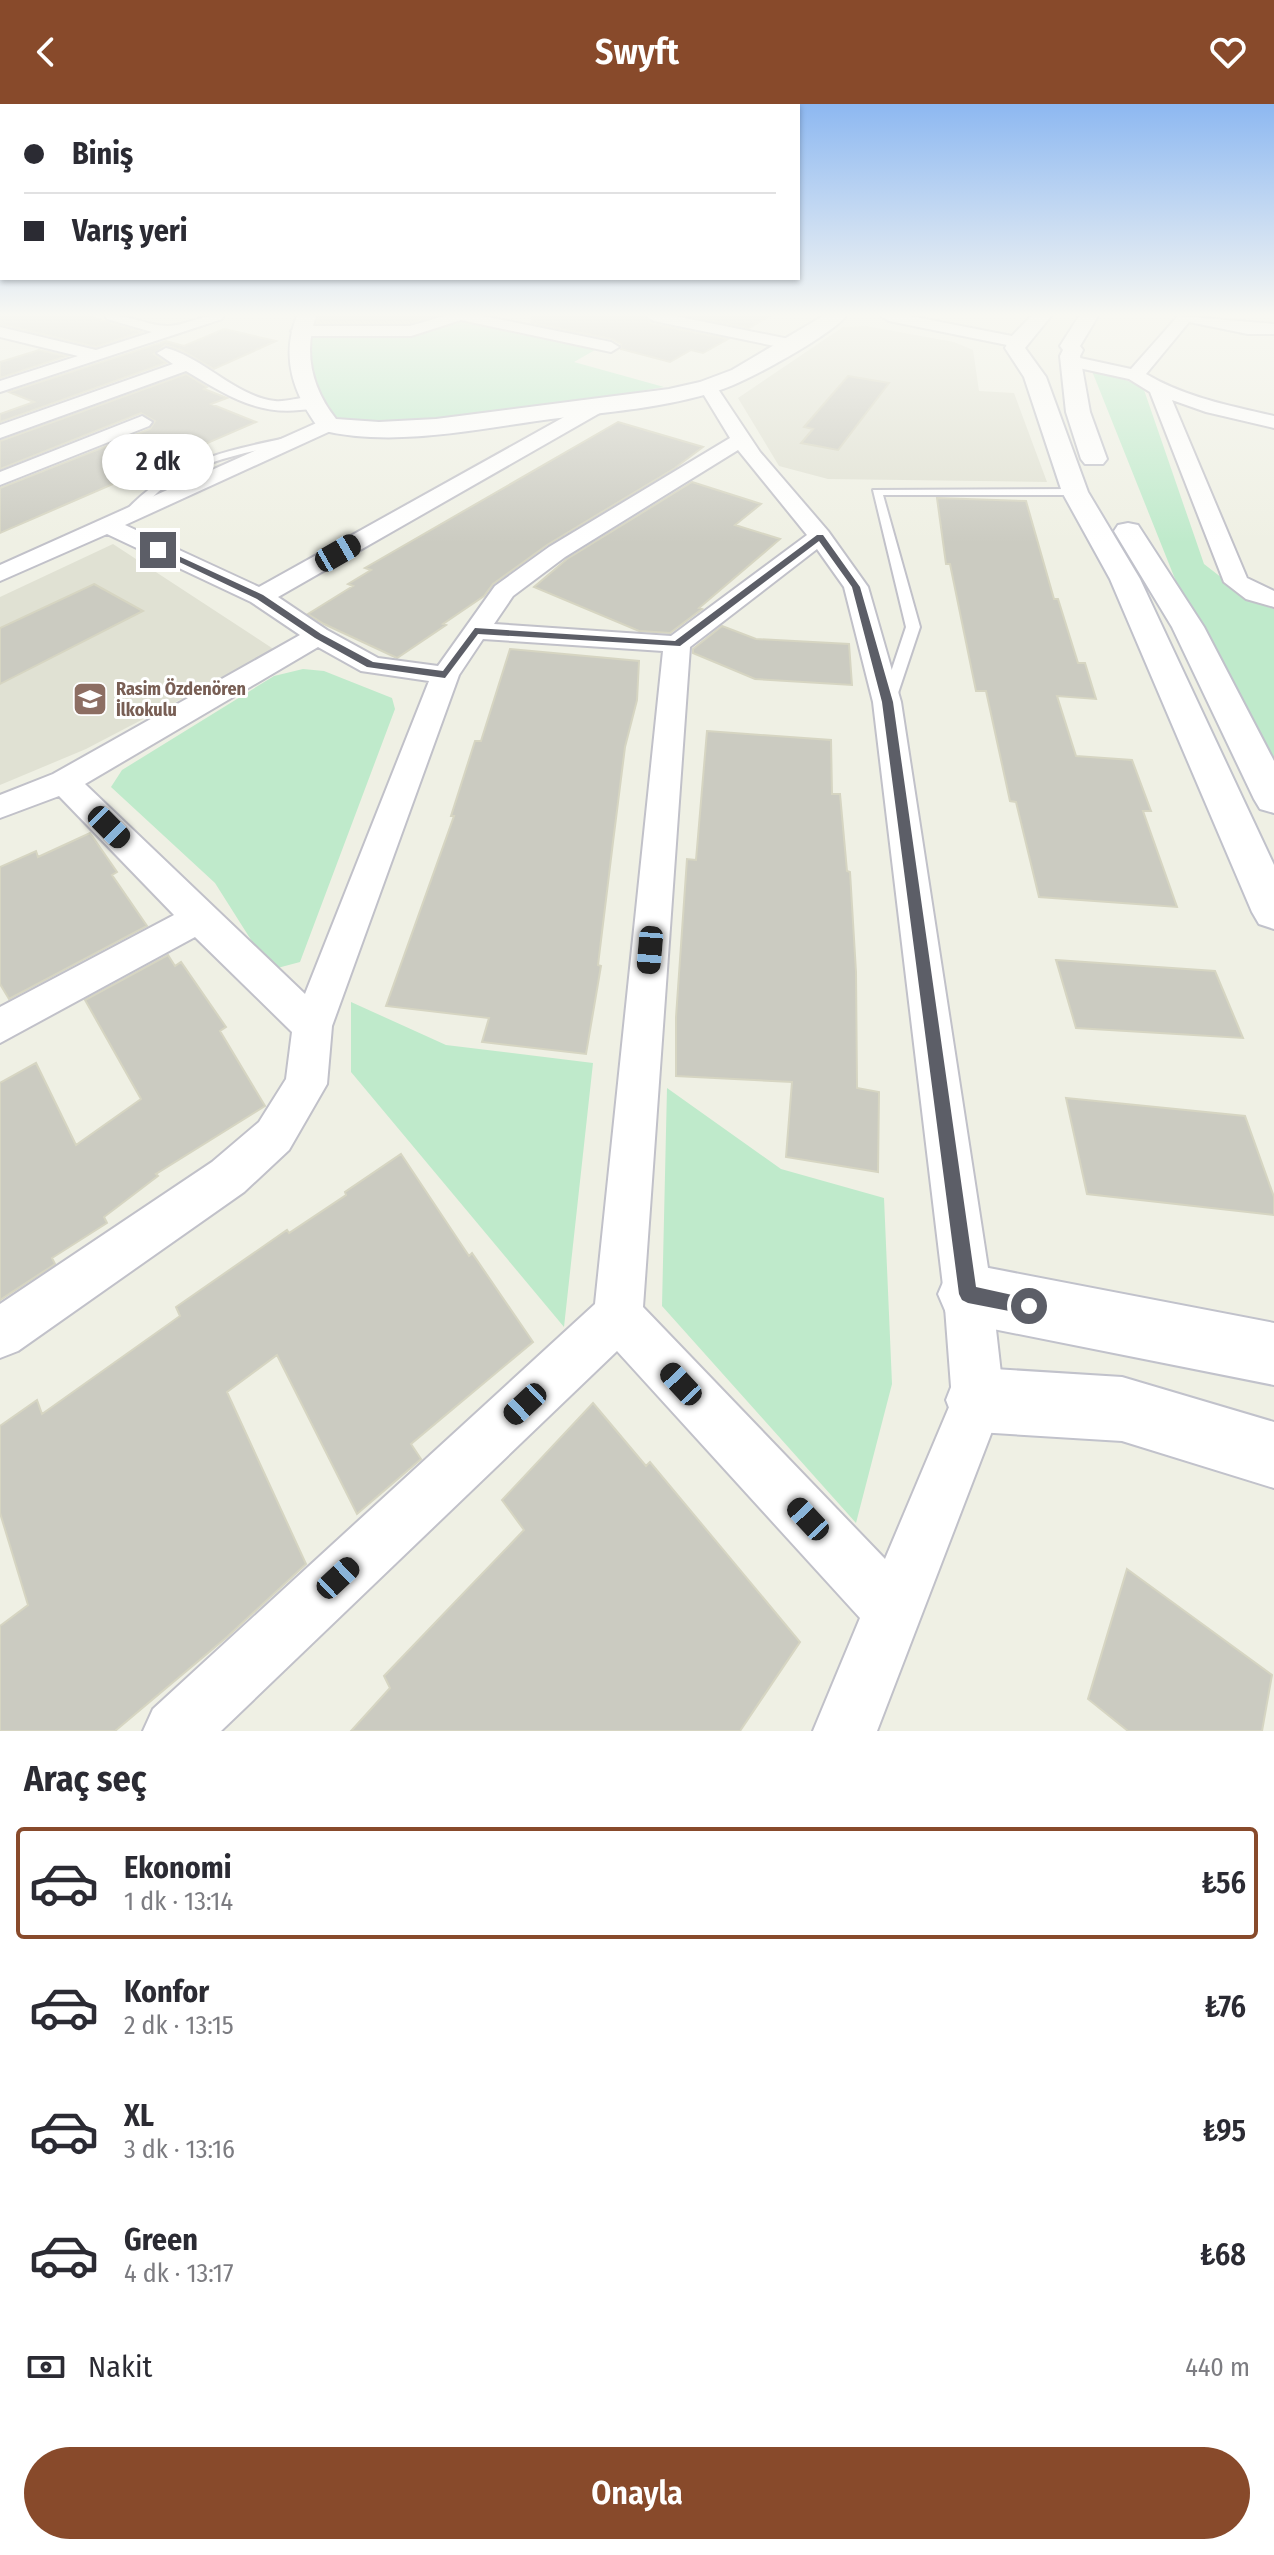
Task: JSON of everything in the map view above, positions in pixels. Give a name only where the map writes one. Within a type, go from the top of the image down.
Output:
[{"type":"main road","points":[[307,392],[328,425],[349,429],[464,423],[679,392]]},
{"type":"main road","points":[[1040,392],[1075,492],[1125,579],[1274,912]]},
{"type":"main road","points":[[1068,392],[1106,496],[1188,627],[1274,799]]},
{"type":"main road","points":[[968,1294],[1274,1354]]},
{"type":"main road","points":[[978,1400],[1122,1409],[1274,1455]]},
{"type":"street","points":[[0,432],[114,392]]},
{"type":"street","points":[[236,392],[252,401],[277,407],[314,403]]},
{"type":"street","points":[[710,392],[736,450],[820,536],[856,587],[887,702],[968,1294],[978,1400],[845,1731]]},
{"type":"street","points":[[1159,392],[1236,582],[1255,594],[1274,599]]},
{"type":"street","points":[[1166,392],[1213,408],[1274,422]]},
{"type":"street","points":[[111,393],[142,422],[162,432]]},
{"type":"street","points":[[260,597],[598,406]]},
{"type":"street","points":[[0,479],[142,422]]},
{"type":"street","points":[[0,574],[328,425]]},
{"type":"street","points":[[0,1333],[228,1177],[274,1136],[306,1084],[312,1026],[445,675],[504,591],[557,552],[736,450]]},
{"type":"street","points":[[0,453],[23,470]]},
{"type":"street","points":[[116,523],[260,597],[318,636],[371,665],[445,675]]},
{"type":"street","points":[[475,631],[677,644],[820,536]]},
{"type":"street","points":[[0,546],[30,560]]},
{"type":"street","points":[[0,807],[64,782],[318,636]]},
{"type":"street","points":[[175,1731],[618,1316],[677,644]]},
{"type":"street","points":[[64,782],[312,1026]]},
{"type":"street","points":[[0,1026],[199,918]]},
{"type":"street","points":[[618,1316],[893,1610]]},
{"type":"lane","points":[[887,702],[913,627],[877,492],[1075,492]]},
{"type":"shaded area","points":[[747,392],[1014,393],[1047,482],[828,479],[779,466],[738,398]]},
{"type":"shaded area","name":"Rasim Özdenören İlkokulu","points":[[113,544],[275,650],[86,749],[0,785],[0,597]]},
{"type":"green space","points":[[316,392],[635,392],[459,419],[417,422],[336,418]]},
{"type":"green space","points":[[1100,392],[1145,392],[1204,564],[1253,602],[1274,609],[1274,775],[1189,614]]},
{"type":"green space","points":[[303,669],[324,671],[392,698],[395,709],[300,962],[270,970],[215,883],[111,787],[122,770],[274,676]]},
{"type":"green space","points":[[351,1002],[446,1045],[593,1063],[564,1327],[351,1072]]},
{"type":"green space","points":[[667,1088],[781,1169],[884,1198],[892,1384],[856,1523],[662,1306]]},
{"type":"building","points":[[9,392],[85,392],[0,422],[0,414],[34,402]]},
{"type":"building","points":[[136,392],[211,392],[227,398],[211,404],[256,422],[0,533],[0,488],[150,429],[155,421],[141,413],[0,469],[0,441]]},
{"type":"building","points":[[834,392],[882,392],[838,450],[801,443],[813,429],[804,427]]},
{"type":"building","points":[[618,422],[703,447],[675,468],[547,545],[493,584],[484,596],[443,624],[446,625],[397,658],[308,614],[353,586],[348,584],[371,570],[365,568]]},
{"type":"building","points":[[692,482],[761,504],[735,525],[780,539],[699,608],[702,609],[670,633],[639,631],[534,587],[567,559]]},
{"type":"building","points":[[937,498],[1026,501],[1054,599],[1058,599],[1078,663],[1085,663],[1096,699],[1057,696],[1076,756],[1132,760],[1151,811],[1143,811],[1177,907],[1039,897],[1016,802],[1010,801],[986,691],[976,691],[950,564],[946,564]]},
{"type":"building","points":[[94,584],[143,611],[0,684],[0,628]]},
{"type":"building","points":[[722,626],[756,639],[849,644],[852,685],[755,679],[693,653],[693,649]]},
{"type":"building","points":[[510,649],[639,661],[637,700],[625,747],[598,965],[601,966],[586,1054],[482,1042],[489,1018],[386,1006],[454,816],[451,816],[475,741],[481,741]]},
{"type":"building","points":[[707,731],[831,740],[832,794],[840,794],[847,871],[850,872],[856,972],[857,1088],[879,1092],[878,1172],[786,1157],[792,1082],[676,1076],[676,1017],[687,859],[696,860]]},
{"type":"building","points":[[90,833],[117,872],[112,875],[147,926],[9,999],[0,984],[0,867],[36,851],[38,857]]},
{"type":"building","points":[[168,955],[175,966],[181,962],[226,1027],[220,1031],[265,1106],[156,1174],[158,1176],[104,1217],[107,1223],[52,1258],[55,1264],[0,1300],[0,1083],[36,1063],[76,1145],[141,1099],[85,1000]]},
{"type":"building","points":[[1056,960],[1215,971],[1243,1038],[1076,1028]]},
{"type":"building","points":[[1066,1098],[1245,1116],[1274,1197],[1274,1215],[1087,1194]]},
{"type":"building","points":[[401,1154],[469,1256],[472,1253],[533,1342],[411,1444],[421,1459],[357,1514],[277,1355],[227,1392],[306,1564],[227,1637],[115,1731],[0,1731],[0,1626],[28,1605],[0,1513],[0,1426],[37,1400],[42,1414],[180,1316],[176,1307],[287,1230],[289,1233],[346,1195],[345,1192]]},
{"type":"building","points":[[593,1403],[646,1466],[650,1462],[800,1642],[740,1731],[351,1731],[390,1688],[384,1676],[524,1530],[502,1500]]},
{"type":"building","points":[[1127,1569],[1272,1675],[1262,1731],[1128,1731],[1088,1699]]},
{"type":"place","name":"Rasim Özdenören İlkokulu","points":[[90,699]]},
{"type":"route","points":[[158,550],[260,597],[318,636],[371,665],[445,675],[475,631],[677,644],[820,536],[856,587],[887,702],[968,1294],[1029,1306]]}]
